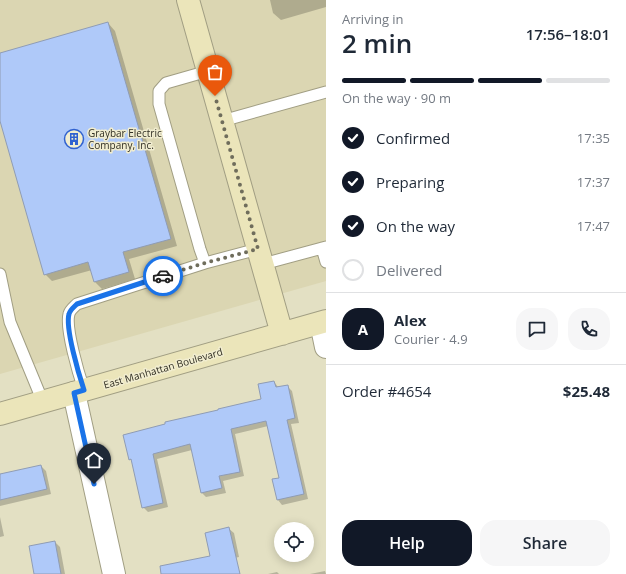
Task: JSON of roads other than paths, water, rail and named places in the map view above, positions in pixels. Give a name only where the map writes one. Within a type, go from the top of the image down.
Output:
[{"type":"street","points":[[188,0],[282,334]]},
{"type":"street","points":[[323,322],[326,347]]},
{"type":"street","name":"East Manhattan Boulevard","points":[[0,414],[323,322]]},
{"type":"street","points":[[79,392],[114,574]]},
{"type":"lane","points":[[205,263],[159,104],[159,90],[166,83],[208,71]]},
{"type":"lane","points":[[222,121],[326,92]]},
{"type":"lane","points":[[79,392],[76,363],[69,325],[69,313],[77,304],[205,263],[324,247],[326,262]]},
{"type":"lane","points":[[0,274],[5,324],[43,402]]},
{"type":"place","name":"Graybar Electric Company, Inc.","points":[[74,139]]}]
